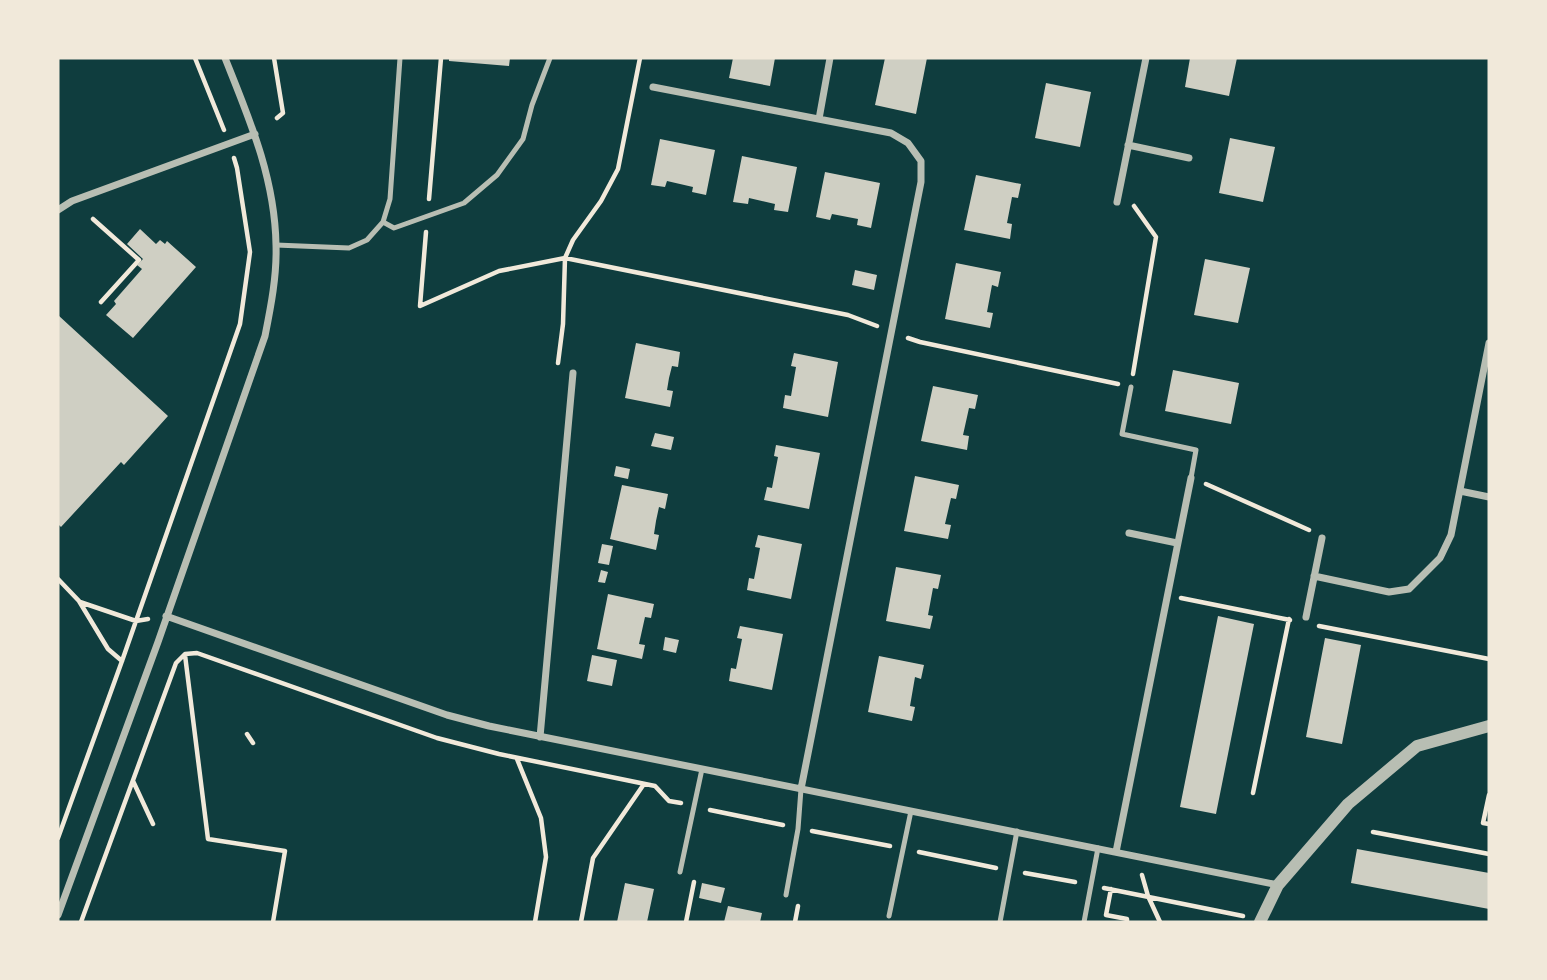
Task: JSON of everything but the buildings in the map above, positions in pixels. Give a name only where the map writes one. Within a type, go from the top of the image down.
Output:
[{"type":"street","points":[[58,915],[265,336],[273,291],[276,245],[274,213],[255,134],[225,58]]},
{"type":"street","points":[[819,119],[831,58]]},
{"type":"street","points":[[1116,202],[1146,58]]},
{"type":"street","points":[[653,87],[891,133],[908,143],[921,161],[921,182],[801,789]]},
{"type":"street","points":[[58,210],[72,201],[255,134]]},
{"type":"street","points":[[1128,145],[1189,158]]},
{"type":"street","points":[[1314,576],[1390,592],[1409,589],[1440,558],[1451,535],[1489,343]]},
{"type":"street","points":[[540,737],[573,373]]},
{"type":"street","points":[[1116,852],[1191,478]]},
{"type":"street","points":[[1460,491],[1489,496]]},
{"type":"street","points":[[1129,533],[1177,543]]},
{"type":"street","points":[[1306,617],[1322,538]]},
{"type":"street","points":[[166,616],[447,715],[540,737],[1278,885]]},
{"type":"street","points":[[1261,921],[1278,885],[1348,804],[1417,746],[1489,726]]},
{"type":"lane","points":[[276,245],[349,248],[367,240],[383,222],[390,199],[400,58]]},
{"type":"lane","points":[[383,222],[394,229],[464,203],[497,175],[523,139],[532,105],[550,58]]},
{"type":"lane","points":[[1131,387],[1122,434],[1196,450],[1191,478]]},
{"type":"lane","points":[[680,872],[702,769]]},
{"type":"lane","points":[[786,895],[799,829],[801,789]]},
{"type":"lane","points":[[889,916],[911,811]]},
{"type":"lane","points":[[1000,922],[1017,831]]},
{"type":"lane","points":[[1084,922],[1098,848]]},
{"type":"path","points":[[58,838],[240,324],[250,252],[237,168],[230,143],[195,58]]},
{"type":"path","points":[[274,58],[283,113],[277,118]]},
{"type":"path","points":[[441,58],[420,306],[499,271],[565,258],[848,316],[919,342],[1131,387],[1156,237],[1134,206],[1116,202]]},
{"type":"path","points":[[558,371],[565,258],[573,240],[601,201],[618,169],[640,58]]},
{"type":"path","points":[[93,219],[139,260],[101,302]]},
{"type":"path","points":[[1191,478],[1308,529],[1322,538]]},
{"type":"path","points":[[1305,542],[1308,529]]},
{"type":"path","points":[[58,579],[79,601],[108,649],[122,662]]},
{"type":"path","points":[[1167,595],[1297,621]]},
{"type":"path","points":[[79,601],[136,621],[166,616]]},
{"type":"path","points":[[1253,793],[1292,607]]},
{"type":"path","points":[[1318,625],[1489,659]]},
{"type":"path","points":[[81,922],[176,663],[185,654],[197,653],[437,738],[517,758],[655,786],[669,801],[1261,921]]},
{"type":"path","points":[[185,654],[208,839],[285,851],[273,922]]},
{"type":"path","points":[[247,734],[253,743]]},
{"type":"path","points":[[517,758],[541,818],[546,856],[535,922]]},
{"type":"path","points":[[133,781],[153,824]]},
{"type":"path","points":[[582,922],[593,858],[644,784]]},
{"type":"path","points":[[1489,795],[1483,823],[1489,824]]},
{"type":"path","points":[[1373,832],[1489,854]]},
{"type":"path","points":[[1144,857],[1141,874],[1160,922]]},
{"type":"path","points":[[680,872],[695,876],[686,922]]},
{"type":"path","points":[[1111,889],[1106,915],[1128,919],[1127,922]]}]
